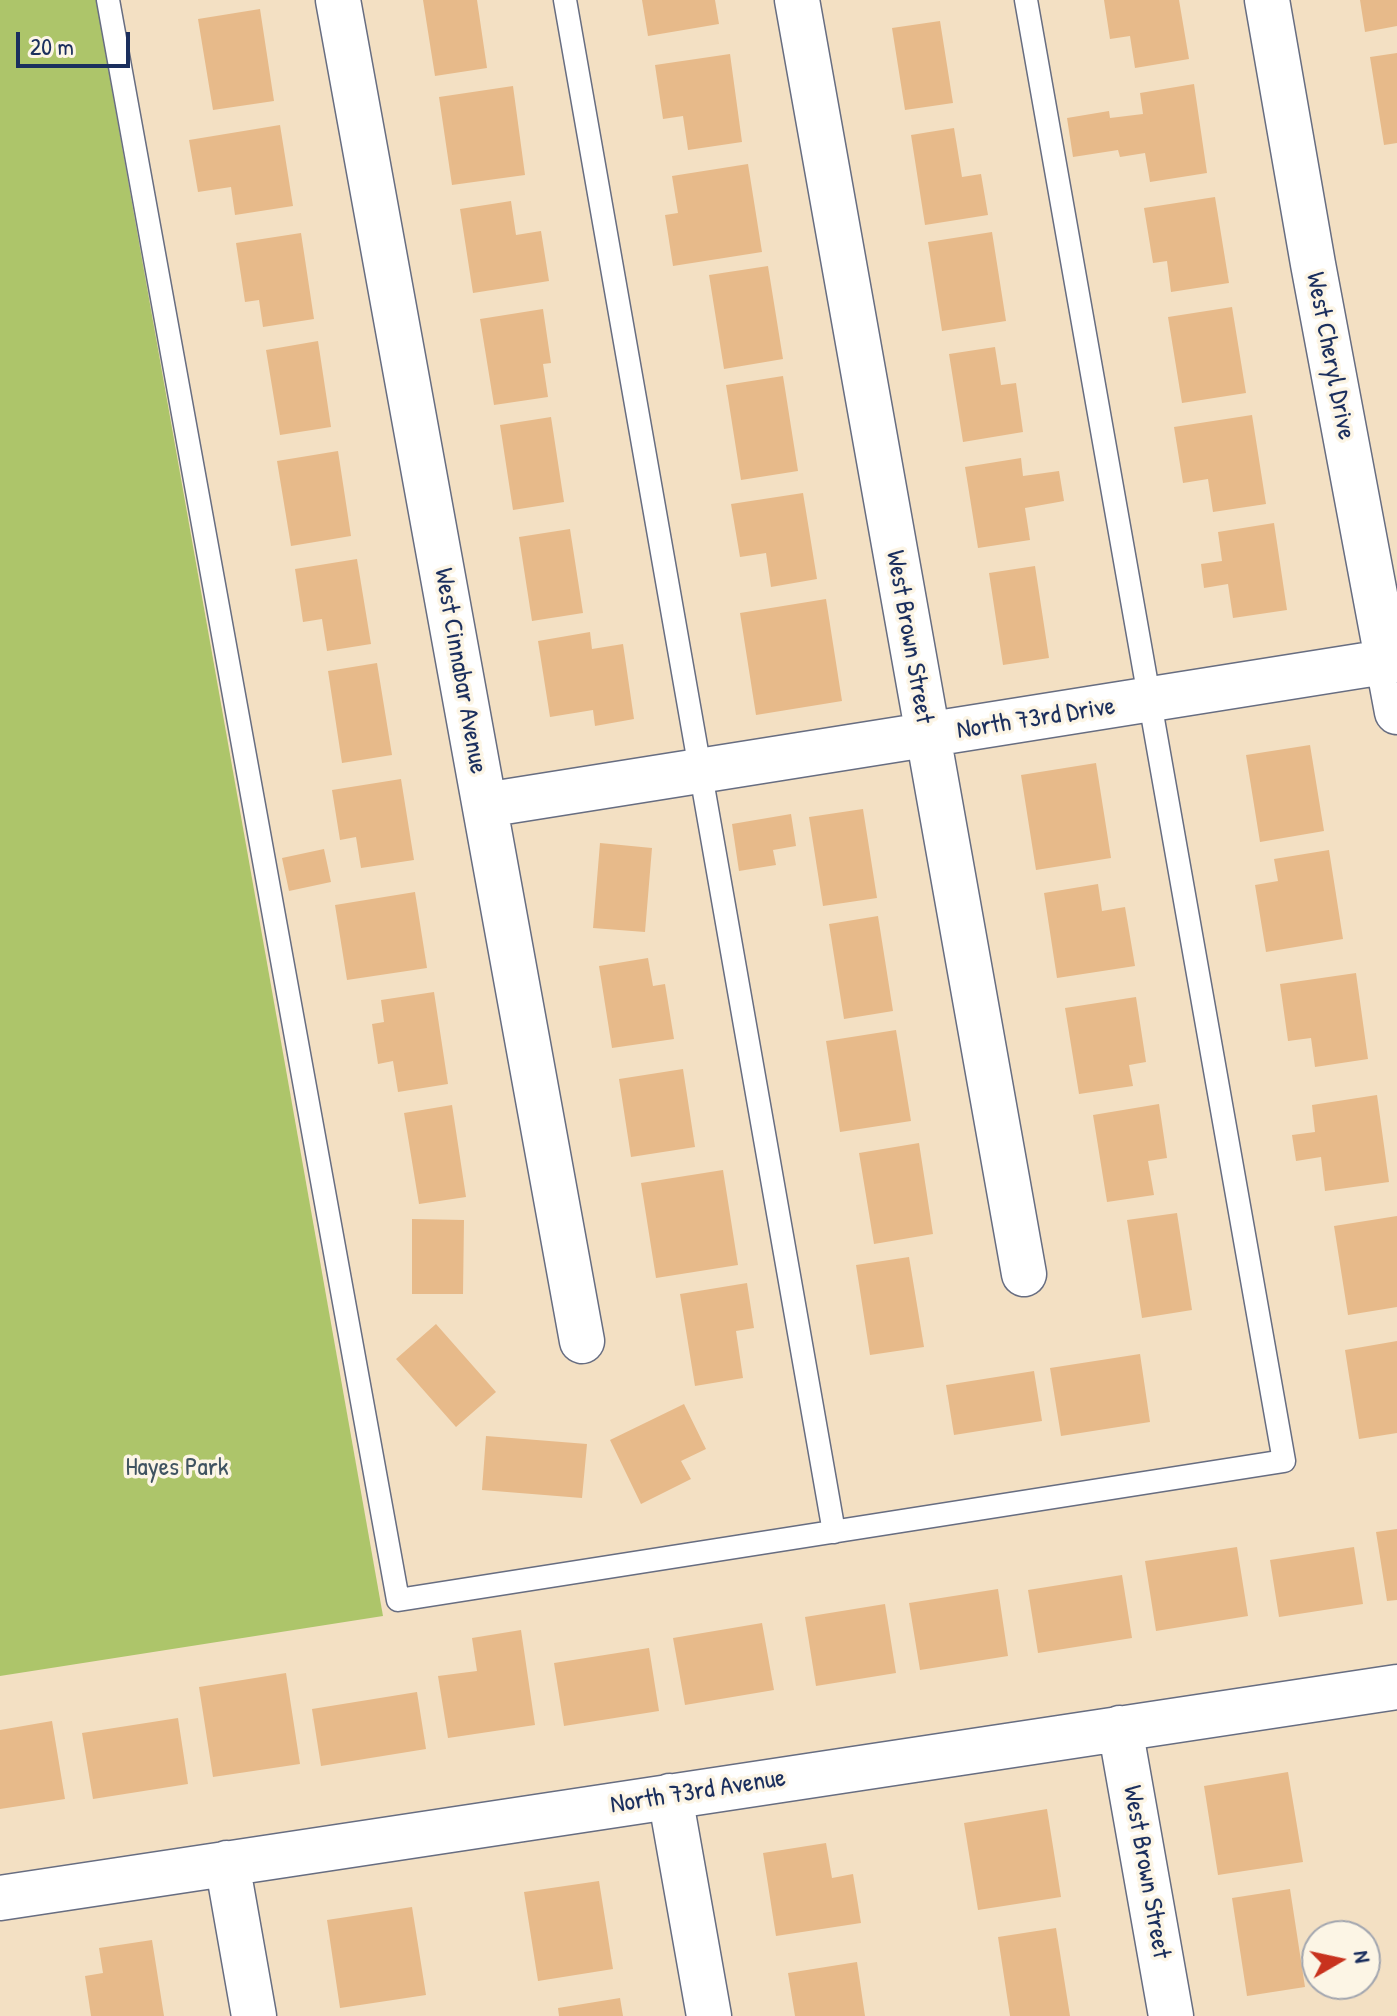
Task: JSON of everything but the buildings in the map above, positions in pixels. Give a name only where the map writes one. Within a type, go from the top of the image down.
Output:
[{"type":"street","name":"West Cinnabar Avenue","points":[[338,0],[582,1341]]},
{"type":"street","name":"West Brown Street","points":[[797,0],[1024,1274]]},
{"type":"street","name":"West Cheryl Drive","points":[[1267,0],[1313,264],[1392,661],[1397,712]]},
{"type":"street","name":"North 73rd Drive","points":[[485,805],[1392,661]]},
{"type":"street","name":"North 73rd Avenue","points":[[0,1898],[1397,1687]]},
{"type":"street","name":"West Brown Street","points":[[1120,1728],[1171,2016]]},
{"type":"street","points":[[670,1796],[709,2016]]},
{"type":"street","points":[[227,1863],[254,2016]]},
{"type":"lane","points":[[108,0],[398,1600],[1284,1461],[1026,0]]},
{"type":"lane","points":[[565,0],[834,1532]]},
{"type":"green space","name":"Hayes Park","points":[[0,0],[96,0],[383,1616],[0,1676]]}]
